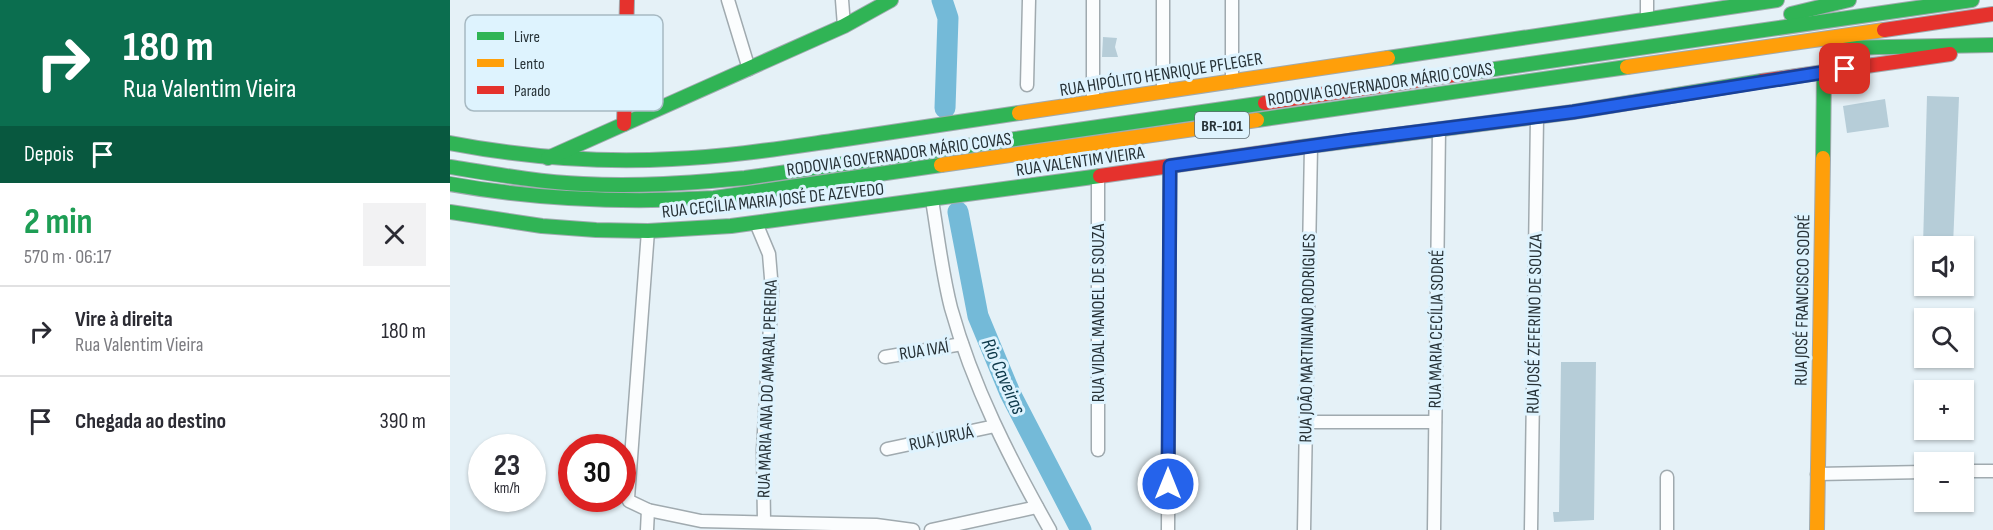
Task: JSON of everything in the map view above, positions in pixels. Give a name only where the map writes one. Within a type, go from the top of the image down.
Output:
[{"type":"main road","points":[[627,0],[627,15]]},
{"type":"main road","points":[[663,107],[844,26],[891,0]]},
{"type":"main road","name":"RUA HIPÓLITO HENRIQUE PFLEGER","points":[[450,143],[548,158],[631,161],[726,156],[1777,0]]},
{"type":"main road","points":[[1663,45],[1849,0]]},
{"type":"main road","name":"RODOVIA GOVERNADOR MÁRIO COVAS","points":[[450,167],[584,184],[711,182],[1972,0]]},
{"type":"main road","name":"RODOVIA GOVERNADOR MÁRIO COVAS","points":[[450,184],[536,197],[579,200],[628,202],[714,198],[1993,14]]},
{"type":"main road","points":[[1743,50],[1993,46]]},
{"type":"main road","name":"RUA VALENTIM VIEIRA","points":[[956,196],[1537,117],[1993,46]]},
{"type":"main road","name":"RUA JOSÉ FRANCISCO SODRÉ","points":[[1816,530],[1824,72]]},
{"type":"main road","points":[[624,111],[624,124]]},
{"type":"main road","points":[[548,158],[654,111]]},
{"type":"main road","name":"RUA CECÍLIA MARIA JOSÉ DE AZEVEDO","points":[[450,212],[542,226],[648,231],[756,223],[956,196]]},
{"type":"street","points":[[728,0],[749,69]]},
{"type":"street","points":[[842,0],[844,26]]},
{"type":"street","points":[[1027,85],[1029,0]]},
{"type":"street","points":[[1093,0],[1093,102]]},
{"type":"street","points":[[1163,0],[1163,92]]},
{"type":"street","points":[[1232,0],[1232,82]]},
{"type":"street","points":[[1647,0],[1647,19]]},
{"type":"street","name":"RUA JOSÉ ZEFERINO DE SOUZA","points":[[1531,530],[1537,117]]},
{"type":"street","name":"RUA MARIA CECÍLIA SODRÉ","points":[[1434,530],[1438,129]]},
{"type":"street","name":"RUA JOÃO MARTINIANO RODRIGUES","points":[[1304,530],[1311,146]]},
{"type":"street","points":[[1168,530],[1170,166]]},
{"type":"street","name":"RUA VIDAL MANOEL DE SOUZA","points":[[1098,176],[1098,450]]},
{"type":"street","points":[[932,200],[946,285],[962,344],[995,426],[1050,530]]},
{"type":"street","name":"RUA MARIA ANA DO AMARAL PEREIRA","points":[[756,223],[769,254],[772,290],[763,450],[764,522]]},
{"type":"street","points":[[648,231],[629,501],[648,510],[724,526],[764,522],[882,525],[913,530]]},
{"type":"street","name":"RUA IVAÍ","points":[[885,357],[962,344]]},
{"type":"street","points":[[1306,422],[1435,422]]},
{"type":"street","name":"RUA JURUÁ","points":[[887,449],[995,426]]},
{"type":"street","points":[[1974,471],[1993,471]]},
{"type":"street","points":[[1817,474],[1914,472]]},
{"type":"street","points":[[1667,477],[1667,530]]},
{"type":"street","points":[[931,530],[1037,507]]},
{"type":"street","points":[[647,530],[648,510]]},
{"type":"building","points":[[1103,37],[1117,38],[1115,47],[1118,57],[1102,57]]},
{"type":"building","points":[[1927,96],[1959,97],[1953,236],[1923,236]]},
{"type":"building","points":[[1885,99],[1889,127],[1847,133],[1843,106]]},
{"type":"building","points":[[1561,362],[1596,362],[1594,520],[1554,522],[1553,512],[1559,512]]},
{"type":"waterway","name":"Rio Caveiras","points":[[942,0],[948,18],[945,108]]},
{"type":"waterway","name":"Rio Caveiras","points":[[958,212],[978,316],[1010,393],[1081,530]]},
{"type":"traffic: fast","points":[[663,107],[844,26],[891,0]]},
{"type":"traffic: fast","points":[[1388,58],[1777,0]]},
{"type":"traffic: fast","points":[[1791,14],[1849,0]]},
{"type":"traffic: fast","points":[[1467,73],[1972,0]]},
{"type":"traffic: fast","points":[[1837,48],[1993,45]]},
{"type":"traffic: fast","points":[[1257,120],[1627,67]]},
{"type":"traffic: fast","points":[[1823,158],[1824,72]]},
{"type":"traffic: fast","points":[[1302,147],[1573,112],[1762,81]]},
{"type":"traffic: fast","points":[[450,167],[533,180],[603,185],[644,185],[745,178],[1265,103]]},
{"type":"traffic: fast","points":[[548,158],[653,111]]},
{"type":"traffic: fast","points":[[450,143],[560,158],[616,160],[693,158],[776,149],[1019,113]]},
{"type":"traffic: fast","points":[[450,184],[516,194],[582,199],[714,198],[941,165]]},
{"type":"traffic: fast","points":[[450,212],[542,226],[648,231],[731,226],[1100,176]]},
{"type":"traffic: slow","points":[[1627,67],[1884,30]]},
{"type":"traffic: slow","points":[[1019,113],[1388,58]]},
{"type":"traffic: slow","points":[[941,165],[1257,120]]},
{"type":"traffic: slow","points":[[1817,530],[1823,158]]},
{"type":"traffic: jam","points":[[627,0],[627,15]]},
{"type":"traffic: jam","points":[[1884,30],[1993,14]]},
{"type":"traffic: jam","points":[[1762,81],[1950,54]]},
{"type":"traffic: jam","points":[[1265,103],[1467,73]]},
{"type":"traffic: jam","points":[[624,111],[624,124]]},
{"type":"traffic: jam","points":[[1100,176],[1302,147]]},
{"type":"route","points":[[1168,484],[1170,166],[1573,112],[1845,69]]}]
